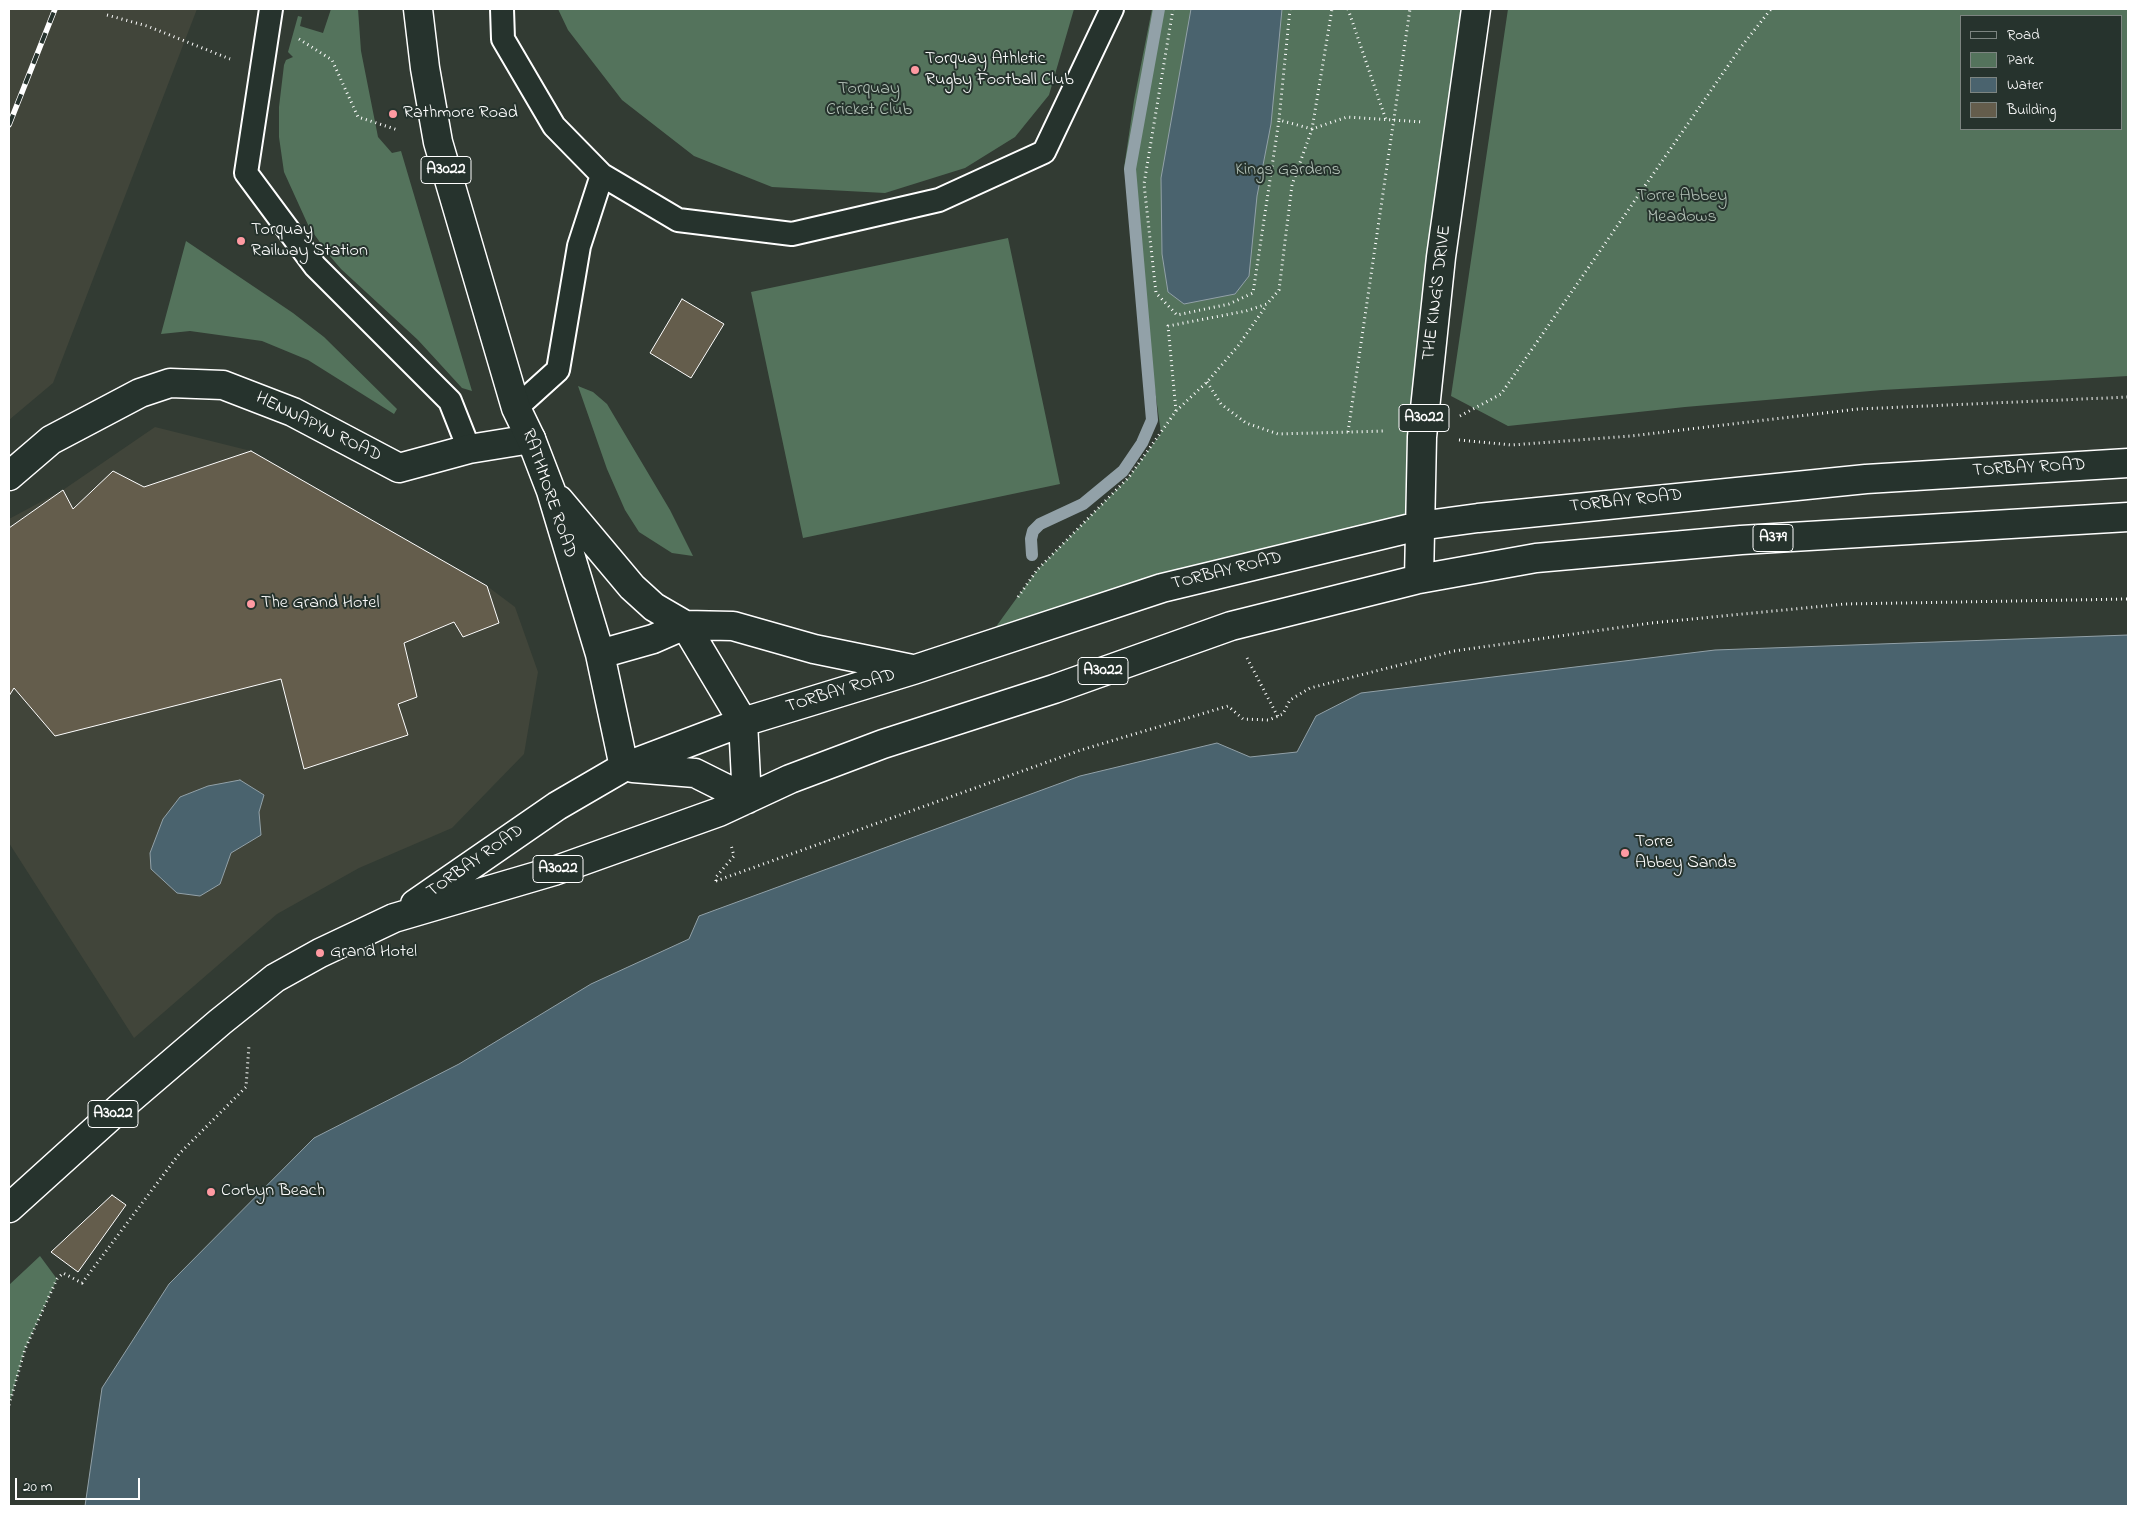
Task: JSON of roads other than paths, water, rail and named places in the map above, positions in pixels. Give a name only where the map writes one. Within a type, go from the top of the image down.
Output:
[{"type":"main road","name":"RATHMORE ROAD","points":[[418,9],[425,68],[438,142],[516,408],[531,439],[551,491],[600,654],[624,767]]},
{"type":"main road","name":"THE KING'S DRIVE","points":[[1419,579],[1422,437],[1441,256],[1476,9]]},
{"type":"main road","name":"HENNAPYN ROAD","points":[[9,476],[51,440],[140,393],[170,383],[223,385],[293,412],[399,468],[470,449],[531,439]]},
{"type":"main road","name":"TORBAY ROAD","points":[[394,918],[557,806],[624,767],[743,722],[913,670],[1162,588],[1419,526],[1616,503],[1866,479],[2128,463]]},
{"type":"main road","name":"A3022","points":[[551,491],[632,587],[654,607],[685,625],[743,722],[747,799]]},
{"type":"main road","name":"TORBAY ROAD","points":[[9,1208],[123,1105],[275,978],[320,952],[394,918],[554,871],[719,812],[790,779],[883,744],[1054,688],[1230,626],[1419,579],[1536,558],[1722,541],[2128,517]]},
{"type":"main road","name":"A3022","points":[[600,654],[653,639],[685,625],[733,626],[814,649],[913,670]]},
{"type":"main road","points":[[624,767],[695,773],[747,799]]},
{"type":"lane","points":[[502,9],[503,39],[554,126],[602,175],[678,220],[792,234],[939,200],[1044,152],[1112,9]]},
{"type":"lane","points":[[270,14],[246,172],[315,266],[450,401],[470,449]]},
{"type":"lane","points":[[516,408],[558,370],[579,246],[602,175]]},
{"type":"water","points":[[1191,9],[1282,9],[1271,124],[1257,196],[1249,276],[1235,294],[1184,304],[1168,292],[1162,254],[1161,178]]},
{"type":"water","points":[[2128,635],[2128,1506],[85,1506],[102,1388],[169,1284],[314,1138],[459,1064],[591,984],[689,939],[699,916],[1080,776],[1217,743],[1250,757],[1297,752],[1316,716],[1361,693],[1715,650]]},
{"type":"water","points":[[240,780],[264,795],[259,812],[261,835],[231,853],[220,884],[200,896],[177,893],[151,869],[150,853],[163,819],[180,797],[208,786]]},
{"type":"waterway","points":[[1032,555],[1031,539],[1033,531],[1040,524],[1083,504],[1123,471],[1142,443],[1152,420],[1130,169],[1159,9]]},
{"type":"railway","points":[[9,125],[55,9]]},
{"type":"place","name":"Torquay Athletic Rugby Football Club","points":[[915,70]]},
{"type":"place","name":"Rathmore Road","points":[[393,114]]},
{"type":"place","name":"Torquay Railway Station","points":[[241,241]]},
{"type":"place","name":"The Grand Hotel","points":[[251,604]]},
{"type":"place","name":"Torre Abbey Sands","points":[[1625,853]]},
{"type":"place","name":"Grand Hotel","points":[[320,953]]},
{"type":"place","name":"Corbyn Beach","points":[[211,1192]]},
{"type":"park label","name":"Torquay Cricket Club","points":[[869,100]]},
{"type":"park label","name":"Kings Gardens","points":[[1288,171]]},
{"type":"park label","name":"Torre Abbey Meadows","points":[[1682,207]]}]
